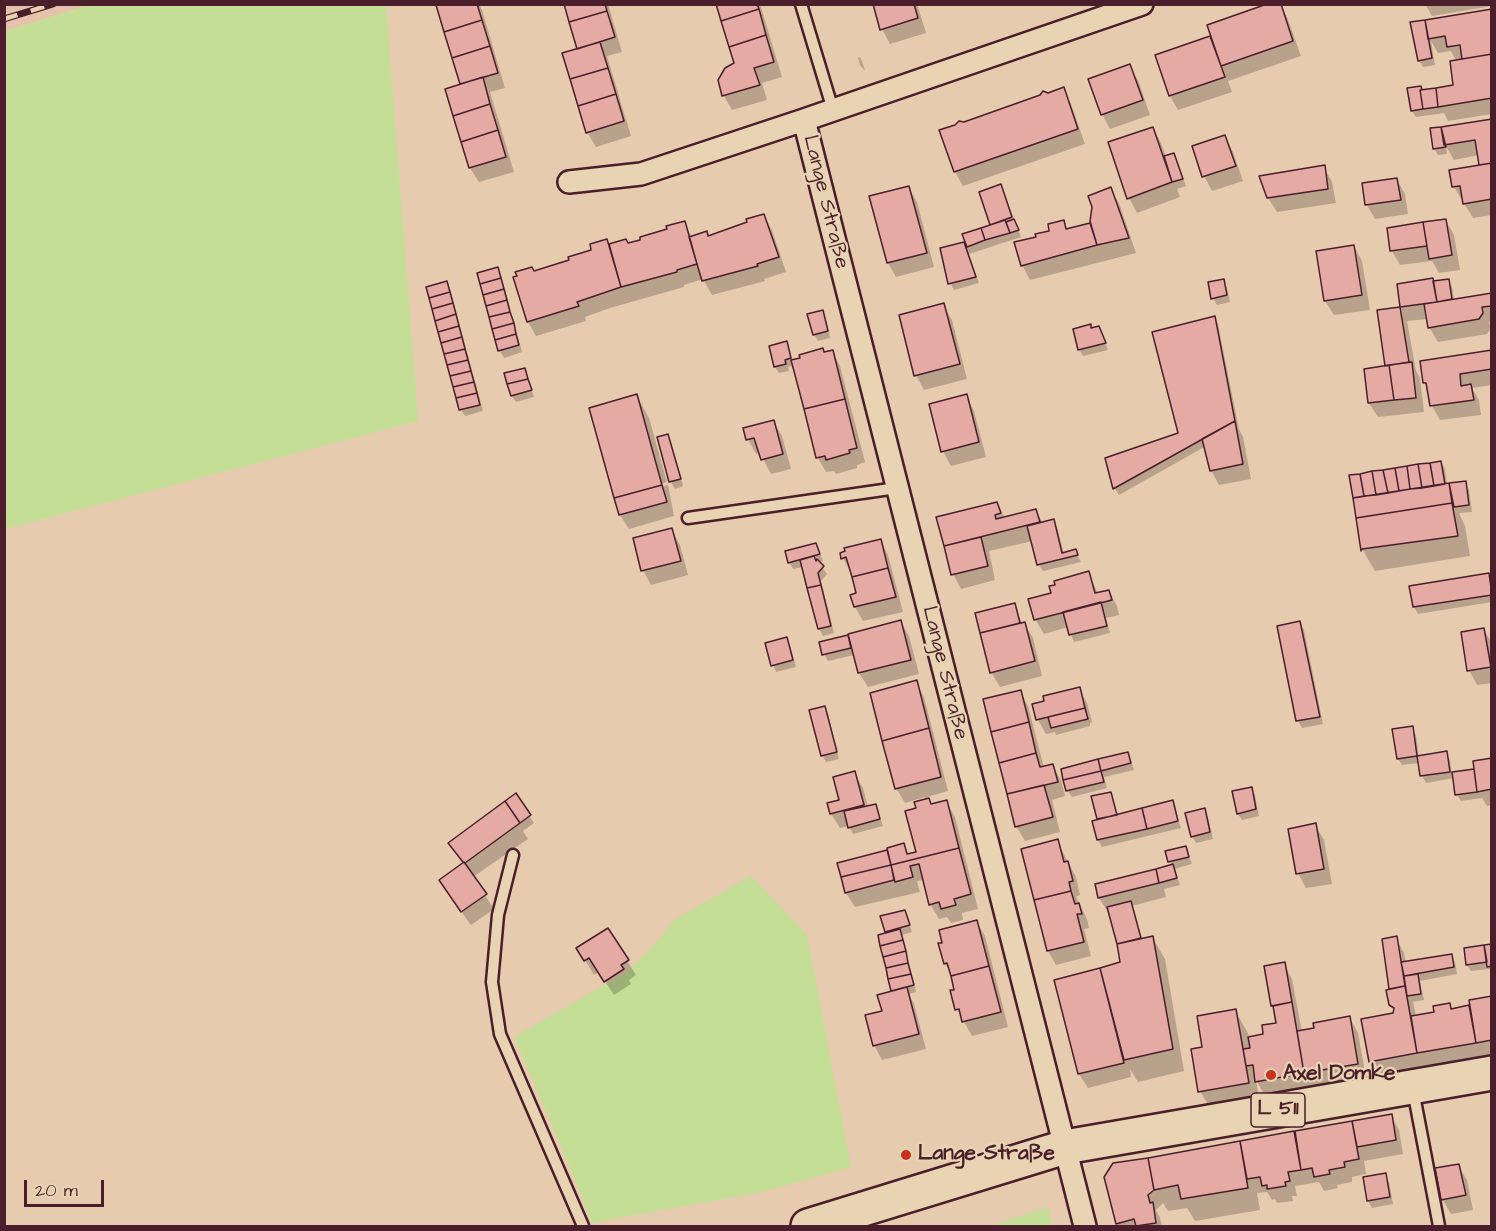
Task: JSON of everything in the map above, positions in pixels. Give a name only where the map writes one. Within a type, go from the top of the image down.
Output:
[{"type":"main road","name":"L 511","points":[[808,1227],[1065,1147],[1491,1073]]},
{"type":"street","name":"Lange Straße","points":[[569,182],[641,174],[833,110],[1102,11],[1142,4]]},
{"type":"street","name":"Lange Straße","points":[[804,120],[1085,1227]]},
{"type":"lane","points":[[801,4],[833,110]]},
{"type":"lane","points":[[688,519],[897,488]]},
{"type":"lane","points":[[513,855],[498,915],[492,982],[500,1034],[583,1227]]},
{"type":"lane","points":[[1412,1087],[1439,1227]]},
{"type":"shaded area","points":[[5,5],[89,5],[5,31]]},
{"type":"green space","points":[[89,5],[386,5],[418,421],[5,529],[5,31]]},
{"type":"green space","points":[[751,876],[807,935],[851,1167],[762,1192],[591,1223],[580,1191],[514,1037],[627,972],[658,941],[674,920]]},
{"type":"green space","points":[[1048,1207],[1052,1226],[991,1226]]},
{"type":"building","points":[[477,4],[482,20],[444,32],[436,5]]},
{"type":"building","points":[[564,4],[605,4],[607,11],[569,22]]},
{"type":"building","points":[[716,4],[757,4],[759,9],[721,21]]},
{"type":"building","points":[[873,4],[914,4],[918,18],[880,30]]},
{"type":"building","points":[[1267,4],[1281,4],[1293,41],[1221,66],[1207,25]]},
{"type":"building","points":[[759,9],[766,35],[729,47],[721,21]]},
{"type":"building","points":[[1492,9],[1492,54],[1462,59],[1460,45],[1447,47],[1445,36],[1428,39],[1425,20]]},
{"type":"building","points":[[607,11],[615,37],[577,49],[569,22]]},
{"type":"building","points":[[482,20],[490,46],[452,58],[444,32]]},
{"type":"building","points":[[1425,20],[1432,58],[1418,61],[1410,22]]},
{"type":"building","points":[[766,35],[774,62],[754,68],[760,85],[722,96],[718,80],[725,68],[734,63],[729,47]]},
{"type":"building","points":[[1210,36],[1225,77],[1169,96],[1155,55]]},
{"type":"building","points":[[600,42],[608,68],[570,79],[562,53]]},
{"type":"building","points":[[490,46],[498,73],[460,84],[452,58]]},
{"type":"building","points":[[1492,54],[1492,98],[1438,107],[1436,88],[1453,85],[1450,61]]},
{"type":"building","points":[[1130,64],[1143,100],[1101,115],[1088,79]]},
{"type":"building","points":[[608,68],[616,94],[578,106],[570,79]]},
{"type":"building","points":[[483,77],[490,104],[453,116],[445,89]]},
{"type":"building","points":[[1421,86],[1423,109],[1411,111],[1407,88]]},
{"type":"building","points":[[1064,87],[1078,129],[954,172],[939,130],[955,125],[959,121],[964,122],[1040,95],[1043,91],[1048,93]]},
{"type":"building","points":[[1436,88],[1438,107],[1423,109],[1420,90]]},
{"type":"building","points":[[616,94],[624,121],[586,133],[578,106]]},
{"type":"building","points":[[490,104],[498,130],[461,142],[453,116]]},
{"type":"building","points":[[1492,119],[1492,163],[1479,165],[1475,140],[1444,145],[1441,127]]},
{"type":"building","points":[[1153,127],[1172,182],[1127,199],[1108,142]]},
{"type":"building","points":[[1441,127],[1446,147],[1433,149],[1430,128]]},
{"type":"building","points":[[498,130],[506,157],[469,168],[461,142]]},
{"type":"building","points":[[1225,135],[1236,166],[1202,177],[1192,146]]},
{"type":"building","points":[[1174,153],[1183,179],[1172,182],[1164,156]]},
{"type":"building","points":[[1492,163],[1492,199],[1463,204],[1460,186],[1452,187],[1449,170]]},
{"type":"building","points":[[1325,165],[1328,189],[1267,198],[1259,176]]},
{"type":"building","points":[[1397,178],[1401,200],[1365,205],[1362,183]]},
{"type":"building","points":[[1001,184],[1012,217],[990,225],[979,192]]},
{"type":"building","points":[[909,186],[927,253],[887,263],[869,196]]},
{"type":"building","points":[[1111,187],[1129,238],[1097,245],[1090,221],[1092,207],[1088,196]]},
{"type":"building","points":[[764,214],[779,257],[757,264],[758,266],[702,281],[689,237],[707,231],[708,236],[747,222],[746,219]]},
{"type":"building","points":[[1014,219],[1019,230],[1010,233],[1006,222]]},
{"type":"building","points":[[1446,219],[1452,255],[1429,259],[1423,222]]},
{"type":"building","points":[[1005,220],[1010,233],[985,240],[981,228]]},
{"type":"building","points":[[1064,220],[1066,229],[1090,223],[1097,245],[1021,266],[1014,242],[1036,237],[1035,234],[1049,231],[1048,224]]},
{"type":"building","points":[[685,221],[697,264],[677,270],[677,272],[621,287],[609,244],[626,239],[628,243],[640,240],[640,237],[667,229],[666,226]]},
{"type":"building","points":[[1423,222],[1427,246],[1390,251],[1387,228]]},
{"type":"building","points":[[981,228],[985,240],[967,247],[962,234]]},
{"type":"building","points":[[607,239],[621,287],[577,302],[579,306],[527,322],[513,277],[517,276],[515,272],[532,267],[534,271],[569,260],[568,257],[591,250],[590,244]]},
{"type":"building","points":[[964,242],[976,277],[948,284],[940,248]]},
{"type":"building","points":[[1354,245],[1362,295],[1324,301],[1316,251]]},
{"type":"building","points":[[498,267],[501,278],[480,284],[477,273]]},
{"type":"building","points":[[501,278],[504,289],[483,295],[480,284]]},
{"type":"building","points":[[1433,278],[1437,302],[1400,307],[1397,284]]},
{"type":"building","points":[[1224,279],[1227,295],[1211,299],[1208,282]]},
{"type":"building","points":[[1449,279],[1452,299],[1437,302],[1433,281]]},
{"type":"building","points":[[447,281],[450,292],[429,298],[426,287]]},
{"type":"building","points":[[504,289],[507,300],[486,306],[483,295]]},
{"type":"building","points":[[450,292],[453,303],[432,309],[429,298]]},
{"type":"building","points":[[1492,293],[1492,306],[1482,307],[1483,313],[1479,319],[1428,328],[1424,304]]},
{"type":"building","points":[[507,300],[510,312],[489,317],[486,306]]},
{"type":"building","points":[[453,303],[456,314],[435,321],[432,309]]},
{"type":"building","points":[[944,303],[960,364],[914,376],[899,315]]},
{"type":"building","points":[[1400,307],[1409,362],[1385,366],[1377,310]]},
{"type":"building","points":[[823,310],[828,331],[813,335],[807,314]]},
{"type":"building","points":[[510,312],[514,323],[492,329],[489,317]]},
{"type":"building","points":[[456,314],[459,326],[438,332],[435,321]]},
{"type":"building","points":[[1215,316],[1235,421],[1113,489],[1105,458],[1178,433],[1152,332]]},
{"type":"building","points":[[514,323],[516,334],[495,340],[492,329]]},
{"type":"building","points":[[1091,324],[1091,328],[1099,326],[1106,343],[1078,350],[1073,329]]},
{"type":"building","points":[[459,326],[462,337],[441,343],[438,332]]},
{"type":"building","points":[[516,334],[519,345],[498,351],[495,340]]},
{"type":"building","points":[[462,337],[465,349],[444,354],[441,343]]},
{"type":"building","points":[[787,341],[791,358],[785,360],[786,364],[774,367],[769,346]]},
{"type":"building","points":[[823,348],[824,352],[833,350],[845,399],[804,409],[791,360],[800,358],[799,355]]},
{"type":"building","points":[[465,349],[468,360],[447,365],[444,354]]},
{"type":"building","points":[[1492,350],[1492,369],[1460,374],[1461,386],[1471,384],[1474,400],[1430,406],[1426,383],[1423,383],[1420,361]]},
{"type":"building","points":[[468,360],[471,371],[450,376],[447,365]]},
{"type":"building","points":[[1412,362],[1416,398],[1394,400],[1389,365]]},
{"type":"building","points":[[1389,365],[1394,400],[1368,403],[1364,369]]},
{"type":"building","points":[[525,368],[528,379],[507,384],[504,373]]},
{"type":"building","points":[[471,371],[474,382],[453,387],[450,376]]},
{"type":"building","points":[[528,379],[532,390],[511,396],[507,384]]},
{"type":"building","points":[[474,382],[477,393],[456,398],[453,387]]},
{"type":"building","points":[[477,393],[480,405],[459,410],[456,398]]},
{"type":"building","points":[[637,394],[662,485],[614,498],[589,408]]},
{"type":"building","points":[[967,394],[979,442],[941,452],[929,404]]},
{"type":"building","points":[[845,399],[857,448],[849,450],[850,453],[826,460],[825,456],[816,458],[804,409]]},
{"type":"building","points":[[774,420],[783,454],[761,460],[754,438],[746,440],[743,428]]},
{"type":"building","points":[[1235,421],[1243,464],[1210,471],[1202,439]]},
{"type":"building","points":[[668,434],[681,479],[669,482],[657,437]]},
{"type":"building","points":[[1441,461],[1445,484],[1434,486],[1430,463]]},
{"type":"building","points":[[1430,463],[1434,486],[1422,488],[1418,464]]},
{"type":"building","points":[[1418,464],[1422,488],[1410,489],[1407,466]]},
{"type":"building","points":[[1407,466],[1410,489],[1399,491],[1395,468]]},
{"type":"building","points":[[1395,468],[1399,491],[1388,493],[1383,470]]},
{"type":"building","points":[[1383,470],[1388,493],[1376,495],[1372,471]]},
{"type":"building","points":[[1372,471],[1376,495],[1364,496],[1360,474]]},
{"type":"building","points":[[1360,474],[1364,496],[1353,498],[1349,475]]},
{"type":"building","points":[[1466,481],[1469,505],[1454,507],[1449,483]]},
{"type":"building","points":[[1449,483],[1452,503],[1356,518],[1353,498]]},
{"type":"building","points":[[662,485],[667,502],[619,515],[614,498]]},
{"type":"building","points":[[997,502],[1001,513],[995,515],[996,519],[1036,509],[1040,522],[944,546],[936,517]]},
{"type":"building","points":[[1452,503],[1458,536],[1362,549],[1361,551],[1356,518]]},
{"type":"building","points":[[1054,519],[1062,553],[1076,549],[1078,555],[1037,565],[1027,526]]},
{"type":"building","points":[[672,528],[681,561],[641,571],[633,538]]},
{"type":"building","points":[[981,537],[988,566],[951,575],[944,546]]},
{"type":"building","points":[[881,539],[888,568],[852,577],[846,557],[841,559],[840,553],[845,551],[844,548]]},
{"type":"building","points":[[816,543],[820,554],[788,563],[785,551]]},
{"type":"building","points":[[814,556],[816,561],[817,559],[824,566],[818,573],[821,585],[807,588],[800,560]]},
{"type":"building","points":[[888,568],[896,597],[854,607],[850,595],[856,593],[852,577]]},
{"type":"building","points":[[1089,571],[1095,593],[1109,590],[1112,600],[1034,620],[1028,599],[1051,593],[1049,586],[1055,585],[1054,581]]},
{"type":"building","points":[[1489,573],[1492,595],[1413,607],[1409,586]]},
{"type":"building","points":[[821,585],[831,626],[818,629],[807,588]]},
{"type":"building","points":[[1101,602],[1107,626],[1069,635],[1063,612]]},
{"type":"building","points":[[1015,603],[1020,623],[980,633],[975,613]]},
{"type":"building","points":[[901,620],[911,660],[858,673],[848,634]]},
{"type":"building","points":[[1300,621],[1320,717],[1296,721],[1277,626]]},
{"type":"building","points":[[1025,622],[1035,661],[990,673],[980,633]]},
{"type":"building","points":[[1484,628],[1491,667],[1467,671],[1461,632]]},
{"type":"building","points":[[848,635],[851,648],[822,655],[819,642]]},
{"type":"building","points":[[787,637],[793,660],[771,666],[765,643]]},
{"type":"building","points":[[917,680],[929,728],[882,741],[870,693]]},
{"type":"building","points":[[1080,687],[1085,708],[1036,720],[1032,704],[1044,701],[1043,696]]},
{"type":"building","points":[[1021,690],[1029,722],[991,732],[983,699]]},
{"type":"building","points":[[825,706],[837,752],[821,756],[809,710]]},
{"type":"building","points":[[1085,708],[1088,719],[1051,728],[1048,717]]},
{"type":"building","points":[[1029,722],[1036,753],[999,763],[991,732]]},
{"type":"building","points":[[1413,726],[1417,756],[1397,759],[1392,729]]},
{"type":"building","points":[[929,728],[941,777],[895,789],[882,741]]},
{"type":"building","points":[[1447,751],[1450,772],[1420,776],[1417,756]]},
{"type":"building","points":[[1128,752],[1131,763],[1101,771],[1098,759]]},
{"type":"building","points":[[1036,753],[1040,767],[1053,764],[1058,782],[1007,794],[999,763]]},
{"type":"building","points":[[1492,758],[1492,789],[1477,792],[1473,761]]},
{"type":"building","points":[[1098,759],[1101,771],[1063,780],[1061,769]]},
{"type":"building","points":[[1474,769],[1477,792],[1455,795],[1452,772]]},
{"type":"building","points":[[855,771],[864,805],[830,814],[827,803],[839,800],[833,777]]},
{"type":"building","points":[[1101,771],[1104,782],[1066,791],[1063,780]]},
{"type":"building","points":[[1044,785],[1053,817],[1015,827],[1007,794]]},
{"type":"building","points":[[1252,787],[1256,809],[1237,814],[1232,791]]},
{"type":"building","points":[[1111,792],[1117,815],[1097,819],[1091,796]]},
{"type":"building","points":[[516,793],[531,815],[520,823],[505,801]]},
{"type":"building","points":[[929,798],[931,804],[947,800],[959,848],[891,865],[887,848],[904,843],[907,854],[916,852],[905,811],[916,808],[914,802]]},
{"type":"building","points":[[1173,800],[1178,821],[1147,829],[1142,808]]},
{"type":"building","points":[[505,801],[520,823],[465,863],[463,862],[448,843]]},
{"type":"building","points":[[876,804],[880,819],[848,828],[844,811]]},
{"type":"building","points":[[1142,808],[1147,829],[1097,840],[1092,821]]},
{"type":"building","points":[[1205,808],[1210,832],[1191,837],[1185,813]]},
{"type":"building","points":[[1316,823],[1324,869],[1296,874],[1288,829]]},
{"type":"building","points":[[1058,839],[1064,862],[1068,861],[1073,881],[1069,882],[1071,891],[1034,900],[1021,849]]},
{"type":"building","points":[[1186,846],[1189,857],[1168,862],[1165,851]]},
{"type":"building","points":[[959,848],[971,894],[954,899],[956,905],[941,909],[939,902],[929,905],[919,864],[910,866],[913,877],[895,882],[891,865]]},
{"type":"building","points":[[887,850],[891,865],[841,877],[837,863]]},
{"type":"building","points":[[464,862],[487,894],[461,912],[439,880]]},
{"type":"building","points":[[1173,864],[1177,878],[1159,883],[1156,869]]},
{"type":"building","points":[[891,865],[894,880],[845,893],[841,877]]},
{"type":"building","points":[[1156,869],[1159,883],[1098,898],[1095,884]]},
{"type":"building","points":[[1071,891],[1075,904],[1079,903],[1082,914],[1077,914],[1084,942],[1047,951],[1034,900]]},
{"type":"building","points":[[1131,901],[1141,938],[1117,944],[1107,907]]},
{"type":"building","points":[[905,910],[910,925],[885,932],[880,916]]},
{"type":"building","points":[[977,920],[989,966],[951,976],[947,963],[944,964],[938,943],[942,943],[939,930]]},
{"type":"building","points":[[608,928],[629,960],[621,965],[624,969],[604,982],[589,958],[584,961],[576,948]]},
{"type":"building","points":[[900,929],[903,940],[880,946],[878,935]]},
{"type":"building","points":[[1153,936],[1173,1049],[1124,1060],[1100,968],[1120,962],[1117,944]]},
{"type":"building","points":[[1397,936],[1405,986],[1389,989],[1382,939]]},
{"type":"building","points":[[903,940],[906,951],[883,957],[880,946]]},
{"type":"building","points":[[1492,944],[1492,966],[1487,967],[1484,945]]},
{"type":"building","points":[[1484,945],[1487,962],[1466,965],[1464,948]]},
{"type":"building","points":[[906,951],[908,963],[886,968],[883,957]]},
{"type":"building","points":[[1452,954],[1454,967],[1404,976],[1401,962]]},
{"type":"building","points":[[1285,962],[1292,1002],[1271,1006],[1264,966]]},
{"type":"building","points":[[908,963],[911,974],[888,979],[886,968]]},
{"type":"building","points":[[989,966],[1001,1012],[962,1022],[959,1009],[955,1010],[950,990],[954,990],[951,976]]},
{"type":"building","points":[[1100,968],[1124,1063],[1078,1074],[1054,980]]},
{"type":"building","points":[[911,974],[914,985],[891,991],[888,979]]},
{"type":"building","points":[[1418,974],[1421,994],[1407,996],[1404,976]]},
{"type":"building","points":[[1405,986],[1417,1053],[1369,1062],[1361,1019],[1393,1013],[1394,1008],[1389,1005],[1386,990]]},
{"type":"building","points":[[907,987],[919,1034],[873,1046],[865,1015],[882,1011],[877,995]]},
{"type":"building","points":[[1492,996],[1492,1040],[1476,1043],[1469,1000]]},
{"type":"building","points":[[1292,1002],[1304,1073],[1255,1082],[1253,1065],[1246,1066],[1243,1049],[1250,1048],[1248,1037],[1263,1034],[1262,1025],[1276,1023],[1273,1006]]},
{"type":"building","points":[[1450,1003],[1451,1009],[1469,1005],[1476,1043],[1417,1053],[1411,1016],[1434,1012],[1433,1006]]},
{"type":"building","points":[[1236,1009],[1249,1083],[1198,1092],[1191,1049],[1202,1047],[1197,1016]]},
{"type":"building","points":[[1350,1016],[1358,1064],[1304,1073],[1297,1031],[1314,1028],[1313,1023]]},
{"type":"building","points":[[1392,1114],[1396,1140],[1357,1147],[1352,1121]]},
{"type":"building","points":[[1352,1121],[1359,1159],[1344,1162],[1345,1167],[1329,1170],[1330,1174],[1314,1177],[1312,1168],[1301,1170],[1295,1131]]},
{"type":"building","points":[[1294,1131],[1301,1170],[1288,1172],[1290,1181],[1285,1182],[1286,1186],[1267,1189],[1267,1185],[1262,1186],[1260,1177],[1247,1179],[1240,1141]]},
{"type":"building","points":[[1240,1141],[1248,1188],[1181,1199],[1178,1185],[1154,1190],[1148,1158]]},
{"type":"building","points":[[1148,1158],[1154,1190],[1148,1195],[1150,1203],[1153,1202],[1156,1223],[1136,1226],[1134,1219],[1116,1224],[1104,1177],[1113,1163]]},
{"type":"building","points":[[1459,1164],[1466,1195],[1441,1200],[1435,1168]]},
{"type":"building","points":[[1386,1173],[1390,1197],[1367,1201],[1363,1177]]},
{"type":"railway","points":[[4,19],[53,4]]},
{"type":"place","name":"Axel Domke","points":[[1271,1075]]},
{"type":"place","name":"Lange Straße","points":[[906,1155]]}]
